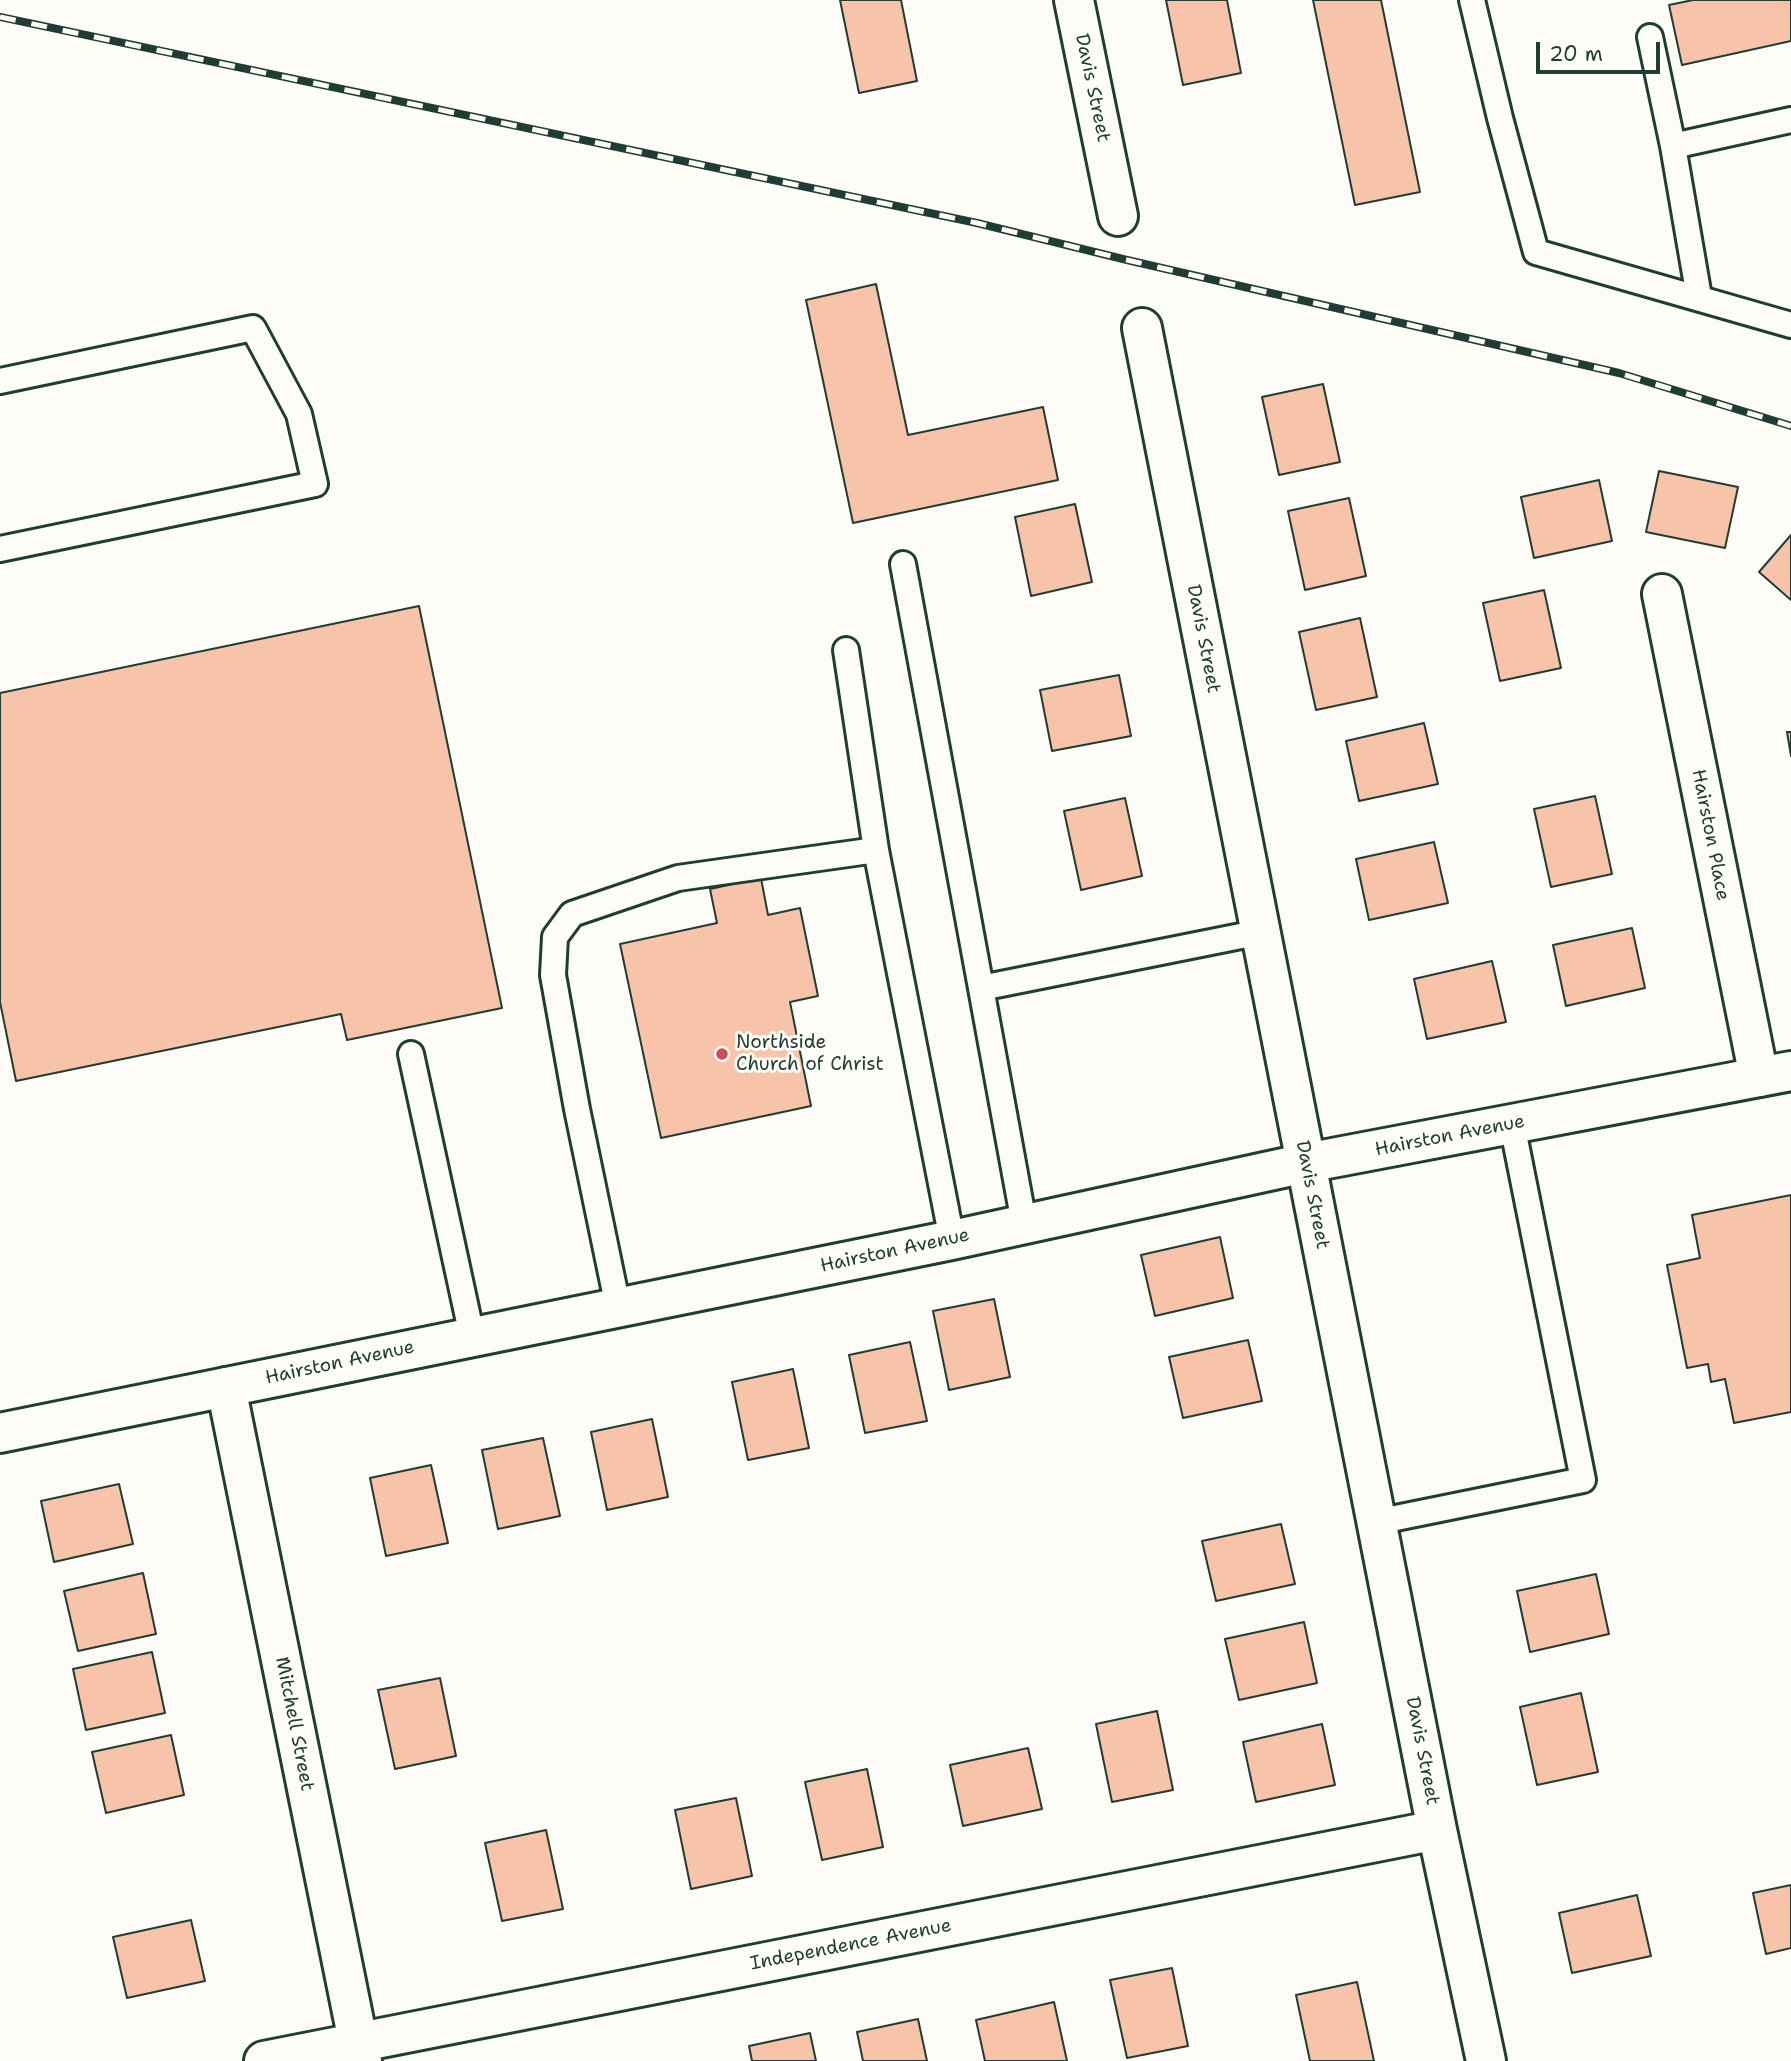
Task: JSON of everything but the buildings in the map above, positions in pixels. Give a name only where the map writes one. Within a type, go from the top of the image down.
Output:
[{"type":"street","name":"Davis Street","points":[[1074,0],[1118,216]]},
{"type":"street","name":"Davis Street","points":[[1142,328],[1437,1830],[1486,2061]]},
{"type":"street","name":"Hairston Place","points":[[1662,594],[1775,1074]]},
{"type":"street","name":"Hairston Avenue","points":[[0,1433],[952,1240],[1306,1163],[1775,1074]]},
{"type":"street","name":"Mitchell Street","points":[[226,1387],[360,2051]]},
{"type":"street","name":"Independence Avenue","points":[[264,2061],[360,2051],[1437,1830]]},
{"type":"lane","points":[[1472,0],[1536,252],[1791,325]]},
{"type":"lane","points":[[1650,37],[1673,146],[1699,297]]},
{"type":"lane","points":[[1673,146],[1791,120]]},
{"type":"lane","points":[[0,381],[253,328],[299,414],[315,484],[0,550]]},
{"type":"lane","points":[[903,564],[1024,1223]]},
{"type":"lane","points":[[846,650],[876,850],[952,1240]]},
{"type":"lane","points":[[618,1307],[577,1109],[553,975],[555,937],[572,914],[678,878],[876,850]]},
{"type":"lane","points":[[981,988],[1261,932]]},
{"type":"lane","points":[[411,1054],[472,1336]]},
{"type":"lane","points":[[1376,1522],[1583,1479],[1512,1124]]},
{"type":"railway","points":[[0,17],[977,223],[1619,373],[1791,426]]},
{"type":"place","name":"Northside Church of Christ","points":[[722,1054]]}]
